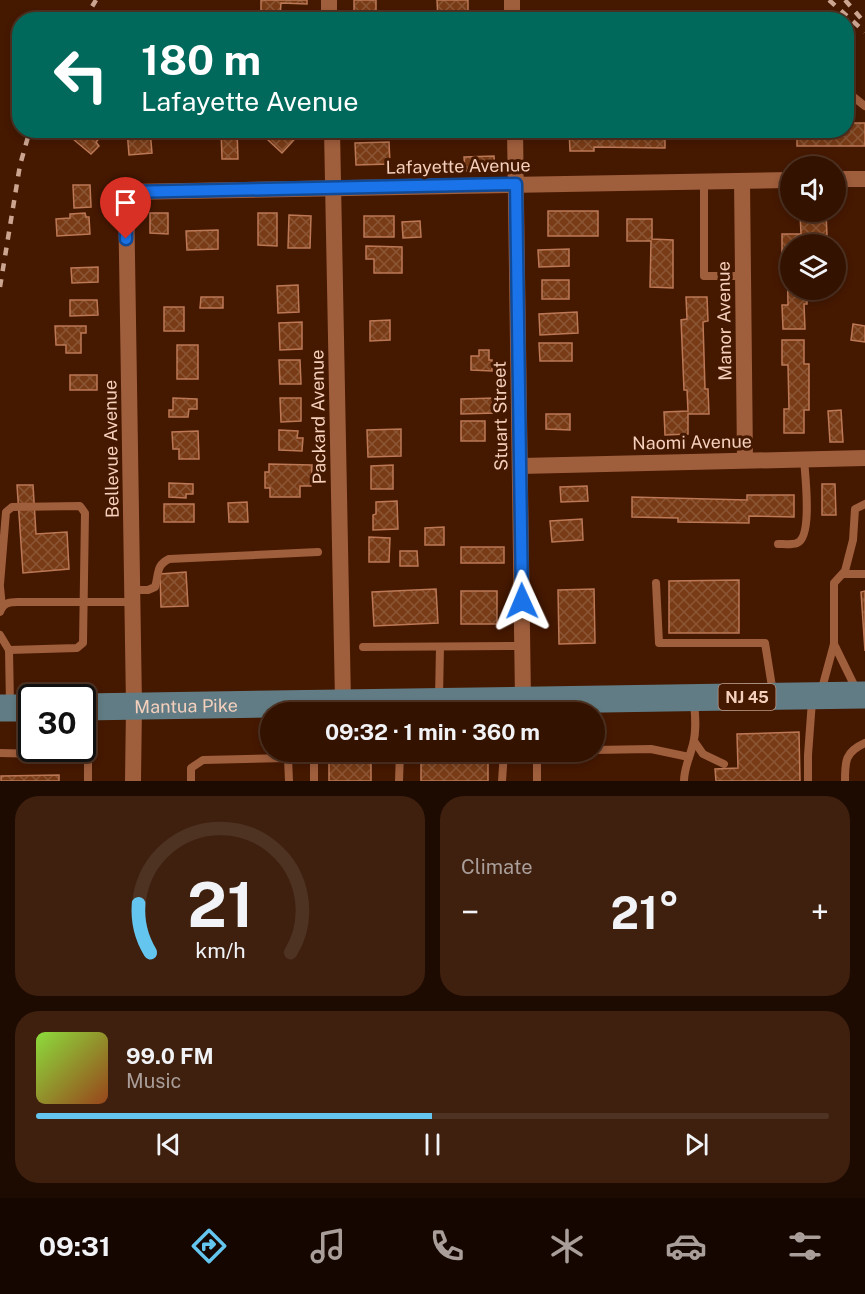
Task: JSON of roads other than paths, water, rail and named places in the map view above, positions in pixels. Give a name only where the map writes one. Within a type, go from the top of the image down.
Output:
[{"type":"main road","name":"Mantua Pike","points":[[572,702],[862,695]]},
{"type":"main road","name":"Mantua Pike","points":[[433,702],[464,702]]},
{"type":"main road","name":"Mantua Pike","points":[[96,707],[260,707]]},
{"type":"street","name":"Packard Avenue","points":[[332,138],[343,702]]},
{"type":"street","name":"Stuart Street","points":[[512,702],[522,646],[515,138]]},
{"type":"street","points":[[846,179],[865,179]]},
{"type":"street","name":"Lafayette Avenue","points":[[126,192],[780,180]]},
{"type":"street","name":"Manor Avenue","points":[[741,181],[745,459]]},
{"type":"street","name":"Bellevue Avenue","points":[[126,192],[133,596],[133,781]]},
{"type":"street","name":"Naomi Avenue","points":[[521,465],[865,458]]},
{"type":"lane","points":[[704,182],[704,276],[743,276]]},
{"type":"lane","points":[[778,544],[797,543],[804,538],[807,525],[804,459]]},
{"type":"lane","points":[[808,781],[808,756],[816,696],[834,644],[834,583],[843,574],[853,540],[855,509],[865,504]]},
{"type":"lane","points":[[1,610],[0,586],[6,512],[12,507],[80,506],[85,513],[83,643],[77,648],[9,650]]},
{"type":"lane","points":[[1,610],[8,603],[84,602],[133,596],[155,587],[158,567],[169,559],[318,552]]},
{"type":"lane","points":[[843,574],[865,574]]},
{"type":"lane","points":[[656,583],[659,643],[765,643],[773,696]]},
{"type":"lane","points":[[0,635],[9,650],[14,708]]},
{"type":"lane","points":[[834,644],[862,695]]},
{"type":"lane","points":[[363,647],[522,646]]},
{"type":"lane","points":[[440,647],[440,701]]},
{"type":"lane","points":[[684,781],[694,741],[696,719],[693,698]]},
{"type":"lane","points":[[694,741],[703,754],[724,764]]},
{"type":"lane","points":[[845,781],[845,764],[848,755],[865,743]]},
{"type":"lane","points":[[605,750],[651,749],[689,757]]},
{"type":"lane","points":[[0,753],[88,755],[88,781]]},
{"type":"lane","points":[[191,781],[191,768],[203,760],[288,758],[289,781]]},
{"type":"lane","points":[[314,762],[314,781]]},
{"type":"lane","points":[[399,781],[400,762]]},
{"type":"lane","points":[[502,781],[503,762]]},
{"type":"lane","points":[[537,762],[537,781]]},
{"type":"railway","points":[[89,12],[96,0]]},
{"type":"railway","points":[[829,0],[842,12]]},
{"type":"railway","points":[[845,0],[865,23]]},
{"type":"railway","points":[[854,22],[865,32]]},
{"type":"railway","points":[[0,287],[20,165],[28,138]]}]
